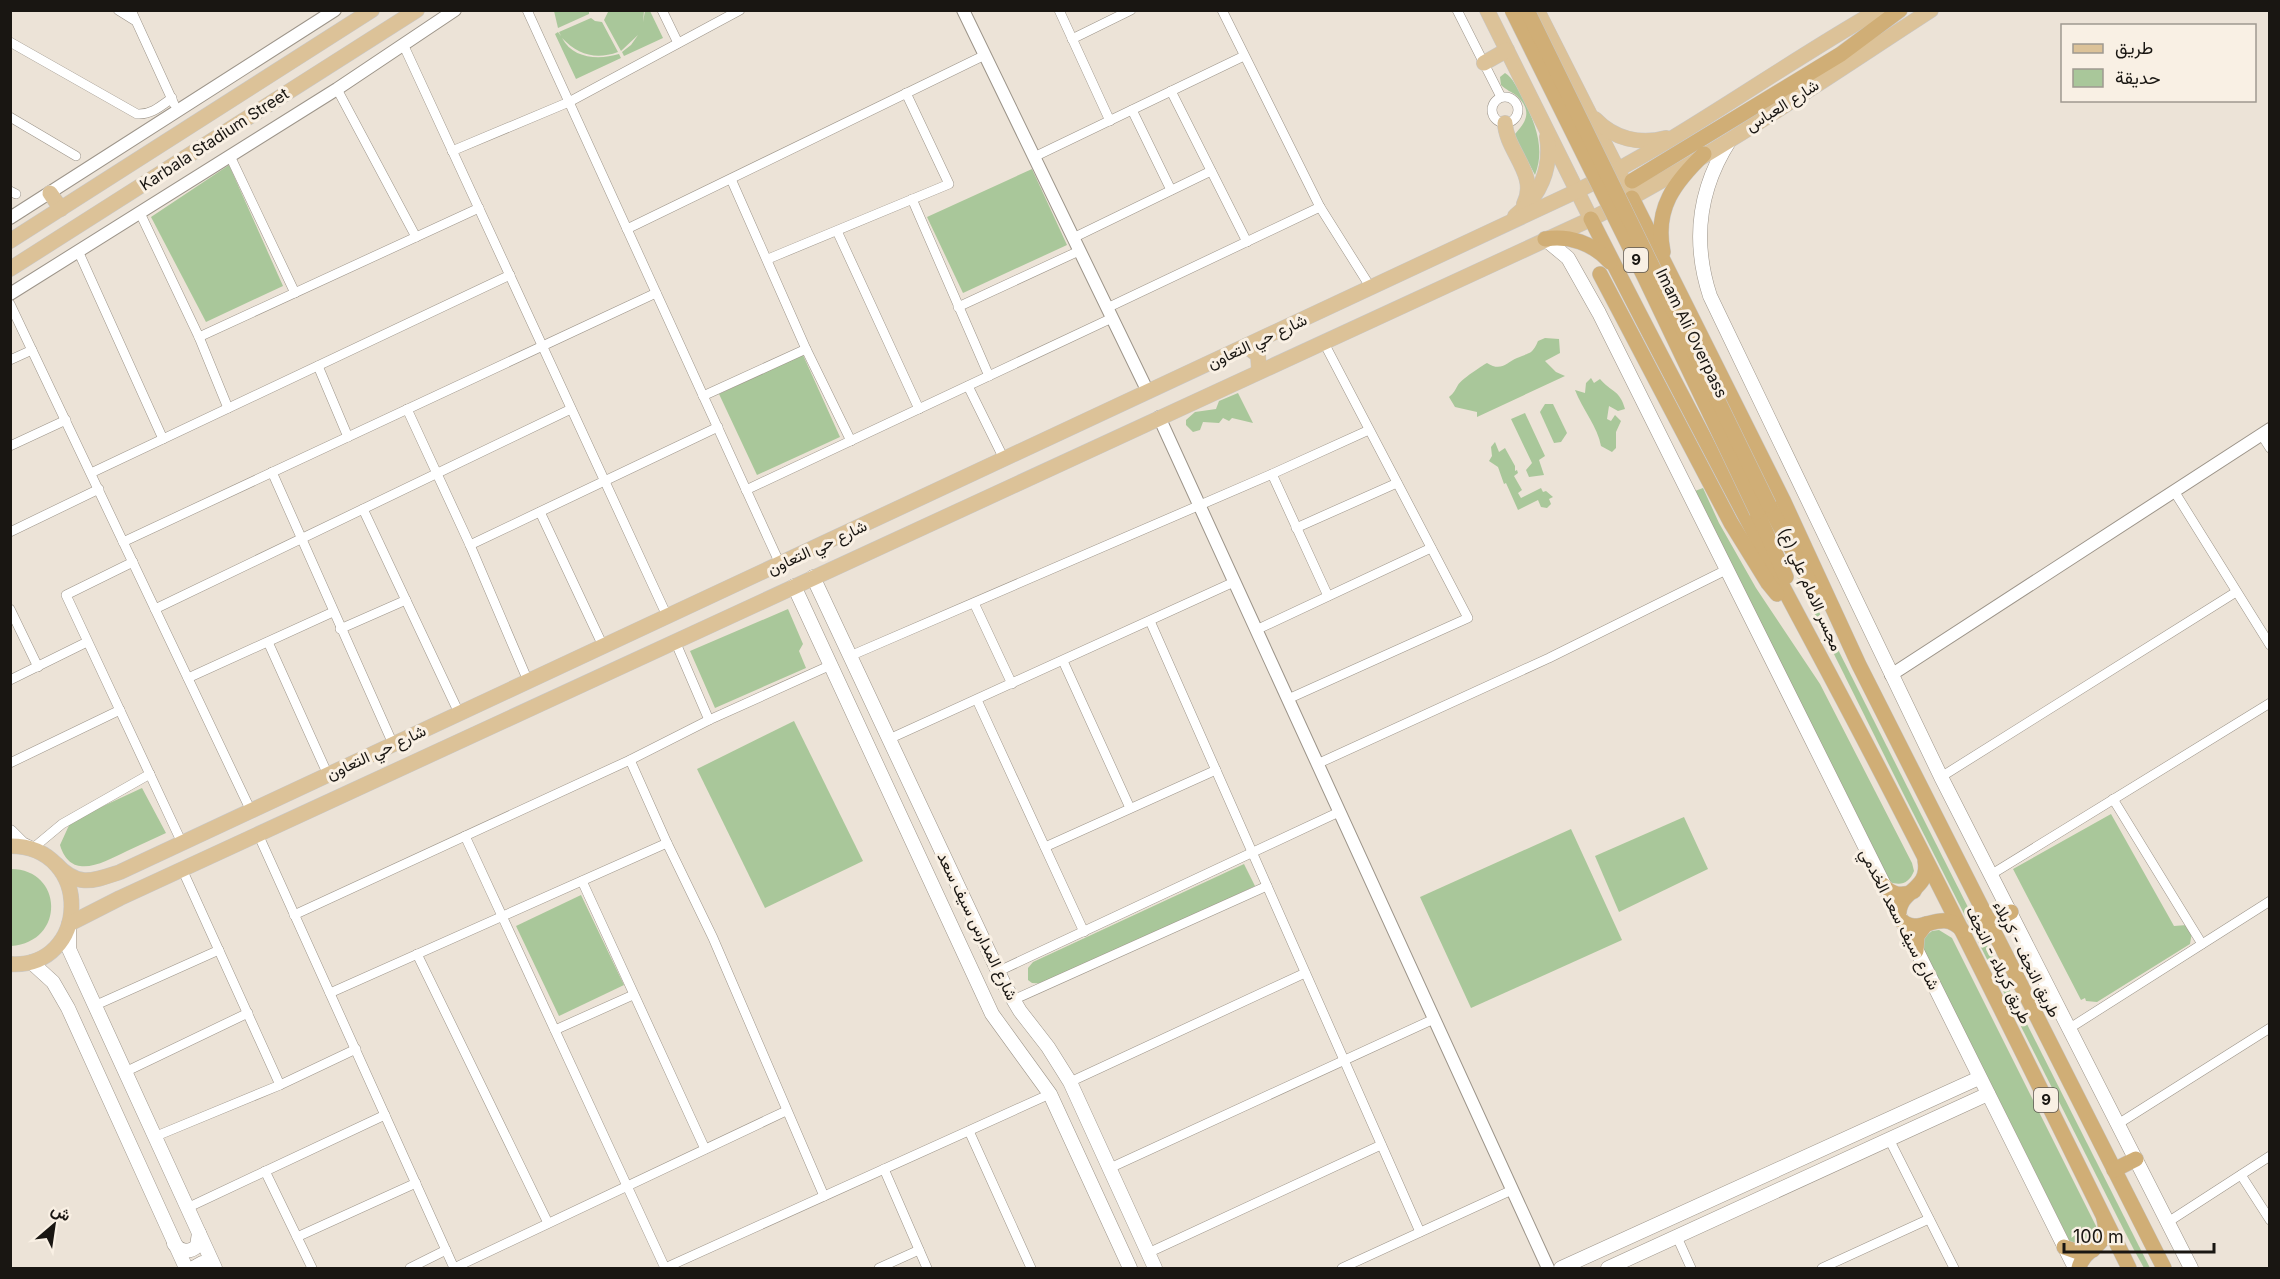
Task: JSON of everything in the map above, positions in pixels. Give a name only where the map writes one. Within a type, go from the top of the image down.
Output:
[{"type":"highway","name":"Imam Ali Overpass","points":[[1512,10],[1644,276],[1763,508]]},
{"type":"highway","name":"Imam Ali Overpass","points":[[1527,10],[1763,508]]},
{"type":"highway","points":[[1632,182],[1841,54],[1900,10]]},
{"type":"highway","points":[[1668,269],[1660,236],[1666,203],[1677,183],[1704,154]]},
{"type":"highway","points":[[1632,198],[1783,500],[1859,665]]},
{"type":"highway","points":[[1591,219],[1800,622],[1833,681]]},
{"type":"highway","points":[[1545,239],[1564,238],[1592,247],[1607,259],[1619,275]]},
{"type":"highway","points":[[1600,274],[1731,523],[1768,583],[1800,622]]},
{"type":"highway","points":[[1640,315],[1680,294]]},
{"type":"highway","name":"مجسر الامام علي (ع)","points":[[1763,508],[1797,560],[1859,665]]},
{"type":"highway","name":"مجسر الامام علي (ع)","points":[[1763,508],[1833,681]]},
{"type":"highway","name":"طريق النجف - كربلاء","points":[[1859,665],[2164,1269]]},
{"type":"highway","name":"طريق كربلاء - النجف","points":[[1833,681],[1963,932],[2129,1269]]},
{"type":"highway","points":[[1924,858],[1925,876],[1921,884],[1902,902],[1899,918],[1912,926],[1944,920],[1957,925],[1963,932]]},
{"type":"highway","points":[[1883,885],[1897,894],[1914,891]]},
{"type":"highway","points":[[1989,924],[2011,912]]},
{"type":"highway","points":[[1916,951],[1917,936],[1926,924]]},
{"type":"highway","points":[[2114,1170],[2136,1159]]},
{"type":"highway","points":[[2077,1269],[2083,1257],[2101,1243],[2105,1234],[2104,1218]]},
{"type":"highway","points":[[2064,1247],[2078,1252],[2092,1250]]},
{"type":"main road","name":"Karbala Stadium Street","points":[[10,241],[372,10]]},
{"type":"main road","name":"Karbala Stadium Street","points":[[10,269],[417,10]]},
{"type":"main road","points":[[1487,10],[1591,219]]},
{"type":"main road","points":[[1537,10],[1632,198]]},
{"type":"main road","name":"شارع العباس","points":[[1686,131],[1879,10]]},
{"type":"main road","name":"شارع العباس","points":[[1591,219],[1632,198],[1704,154],[1931,10]]},
{"type":"main road","points":[[329,38],[333,50],[344,56]]},
{"type":"main road","points":[[1484,63],[1507,50]]},
{"type":"main road","points":[[307,52],[317,60],[320,72]]},
{"type":"main road","points":[[1587,108],[1597,121],[1610,131],[1633,140],[1657,140],[1686,131]]},
{"type":"main road","points":[[1505,123],[1505,135],[1529,183],[1527,199],[1519,213]]},
{"type":"main road","points":[[1498,229],[1519,213],[1538,191],[1546,170],[1549,148],[1545,125]]},
{"type":"main road","name":"شارع حي التعاون","points":[[32,849],[45,855],[74,879],[95,880],[120,872],[1498,229],[1618,171],[1686,131]]},
{"type":"main road","points":[[1730,138],[1712,172],[1702,208],[1700,246],[1710,296],[1941,777],[2191,1269]]},
{"type":"main road","points":[[50,193],[61,209]]},
{"type":"main road","name":"شارع حي التعاون","points":[[69,924],[182,869],[1259,370],[1591,219]]},
{"type":"main road","name":"شارع سيف سعد الخدمي","points":[[1545,239],[1556,246],[1573,265],[2077,1269]]},
{"type":"main road","points":[[1280,331],[1280,346],[1291,356]]},
{"type":"main road","points":[[1246,346],[1258,355],[1259,370]]},
{"type":"main road","name":"شارع المدارس سيف سعد","points":[[813,577],[1013,1000],[1048,1047],[1070,1082],[1155,1269]]},
{"type":"main road","points":[[740,583],[739,597],[748,607]]},
{"type":"main road","name":"شارع المدارس سيف سعد","points":[[794,586],[992,1014],[1050,1094],[1130,1269]]},
{"type":"main road","points":[[710,596],[721,605],[722,619]]},
{"type":"main road","points":[[887,786],[892,788],[902,786],[908,779]]},
{"type":"main road","points":[[898,811],[904,803],[919,802]]},
{"type":"main road","points":[[10,832],[22,844],[32,849]]},
{"type":"main road","points":[[10,846],[32,849]]},
{"type":"main road","points":[[56,864],[64,875],[71,893],[69,949],[215,1269]]},
{"type":"main road","points":[[10,964],[31,962],[50,951],[58,944],[69,924]]},
{"type":"main road","points":[[31,962],[53,982],[68,1008],[186,1269]]},
{"type":"main road","points":[[1561,1269],[1979,1077]]},
{"type":"main road","points":[[1608,1269],[1988,1094]]},
{"type":"main road","points":[[174,1244],[181,1250],[190,1250],[199,1242],[199,1233]]},
{"type":"main road","points":[[193,1269],[202,1263],[215,1269]]},
{"type":"street","points":[[118,10],[133,15],[178,111]]},
{"type":"street","points":[[10,218],[178,111],[322,14],[335,10]]},
{"type":"street","points":[[10,294],[79,253],[337,89],[455,10]]},
{"type":"street","points":[[527,10],[780,564]]},
{"type":"street","points":[[662,10],[678,44]]},
{"type":"street","points":[[452,151],[569,102],[740,10]]},
{"type":"street","points":[[963,10],[1148,392]]},
{"type":"street","points":[[1059,10],[1110,121]]},
{"type":"street","points":[[1072,39],[1131,10]]},
{"type":"street","points":[[1222,10],[1320,207],[1371,288]]},
{"type":"street","points":[[1457,10],[1501,97]]},
{"type":"street","points":[[10,42],[136,114],[145,115],[152,112],[172,98]]},
{"type":"street","points":[[403,44],[667,616]]},
{"type":"street","points":[[627,229],[985,55]]},
{"type":"street","points":[[1034,158],[1244,56]]},
{"type":"street","points":[[337,89],[416,237]]},
{"type":"street","points":[[1171,91],[1247,242]]},
{"type":"street","points":[[768,259],[949,184],[906,93]]},
{"type":"street","points":[[1501,97],[1513,99],[1518,106],[1515,119],[1505,123],[1495,119],[1491,111],[1494,102],[1501,97]]},
{"type":"street","points":[[1132,110],[1171,190]]},
{"type":"street","points":[[10,117],[76,156]]},
{"type":"street","points":[[230,156],[294,293]]},
{"type":"street","points":[[1073,238],[1211,171]]},
{"type":"street","points":[[731,178],[806,349],[851,441]]},
{"type":"street","points":[[912,199],[990,376]]},
{"type":"street","points":[[746,490],[990,376],[1247,242],[1320,207]]},
{"type":"street","points":[[199,337],[478,208]]},
{"type":"street","points":[[140,213],[199,337],[228,408]]},
{"type":"street","points":[[837,231],[919,409]]},
{"type":"street","points":[[958,307],[1079,251]]},
{"type":"street","points":[[79,253],[163,439]]},
{"type":"street","points":[[91,473],[510,275]]},
{"type":"street","points":[[123,542],[656,293]]},
{"type":"street","points":[[10,304],[251,811]]},
{"type":"street","points":[[1288,699],[1468,618],[1323,341]]},
{"type":"street","points":[[704,396],[806,349]]},
{"type":"street","points":[[10,360],[32,350]]},
{"type":"street","points":[[318,366],[348,437]]},
{"type":"street","points":[[968,386],[1004,459]]},
{"type":"street","points":[[407,409],[470,545],[528,681]]},
{"type":"street","points":[[155,609],[571,409]]},
{"type":"street","points":[[1159,417],[1548,1269]]},
{"type":"street","points":[[10,446],[66,420]]},
{"type":"street","points":[[470,545],[718,427]]},
{"type":"street","points":[[850,657],[1369,430]]},
{"type":"street","points":[[1891,675],[2265,432],[2270,448]]},
{"type":"street","points":[[272,472],[393,744]]},
{"type":"street","points":[[1272,474],[1328,596]]},
{"type":"street","points":[[1296,528],[1397,483]]},
{"type":"street","points":[[10,532],[99,489]]},
{"type":"street","points":[[2174,491],[2270,645]]},
{"type":"street","points":[[363,509],[459,713]]},
{"type":"street","points":[[540,512],[603,646]]},
{"type":"street","points":[[1256,630],[1431,548]]},
{"type":"street","points":[[133,562],[66,595],[182,843]]},
{"type":"street","points":[[1317,764],[1549,658],[1725,570]]},
{"type":"street","points":[[890,739],[1234,582]]},
{"type":"street","points":[[1941,777],[2236,592]]},
{"type":"street","points":[[340,629],[406,600]]},
{"type":"street","points":[[974,603],[1012,684]]},
{"type":"street","points":[[10,609],[38,667]]},
{"type":"street","points":[[188,678],[333,612]]},
{"type":"street","points":[[1150,621],[1420,1232]]},
{"type":"street","points":[[675,641],[710,720]]},
{"type":"street","points":[[10,680],[87,642]]},
{"type":"street","points":[[268,642],[328,775]]},
{"type":"street","points":[[1063,662],[1130,808]]},
{"type":"street","points":[[294,915],[831,665]]},
{"type":"street","points":[[977,699],[1084,932]]},
{"type":"street","points":[[1992,874],[2270,703]]},
{"type":"street","points":[[10,763],[120,710]]},
{"type":"street","points":[[630,760],[713,938],[824,1196]]},
{"type":"street","points":[[1045,847],[1216,770]]},
{"type":"street","points":[[32,849],[62,824],[150,774]]},
{"type":"street","points":[[2113,799],[2202,944]]},
{"type":"street","points":[[999,971],[1339,812]]},
{"type":"street","points":[[258,834],[454,1268],[786,1111]]},
{"type":"street","points":[[465,836],[665,1269],[1050,1094]]},
{"type":"street","points":[[330,993],[667,843]]},
{"type":"street","points":[[182,869],[280,1085]]},
{"type":"street","points":[[582,881],[705,1149]]},
{"type":"street","points":[[1013,1000],[1268,886]]},
{"type":"street","points":[[2070,1028],[2270,901]]},
{"type":"street","points":[[94,1006],[219,950]]},
{"type":"street","points":[[417,954],[548,1223]]},
{"type":"street","points":[[1070,1082],[1305,973]]},
{"type":"street","points":[[555,1030],[633,995]]},
{"type":"street","points":[[125,1072],[248,1013]]},
{"type":"street","points":[[1110,1168],[1434,1019]]},
{"type":"street","points":[[2118,1124],[2270,1028]]},
{"type":"street","points":[[154,1137],[280,1085],[356,1050]]},
{"type":"street","points":[[187,1208],[385,1115]]},
{"type":"street","points":[[969,1131],[1031,1269]]},
{"type":"street","points":[[1890,1139],[1954,1269]]},
{"type":"street","points":[[1148,1254],[1381,1144]]},
{"type":"street","points":[[2168,1222],[2270,1156]]},
{"type":"street","points":[[884,1169],[927,1269]]},
{"type":"street","points":[[265,1171],[312,1269]]},
{"type":"street","points":[[2241,1175],[2270,1220]]},
{"type":"street","points":[[297,1237],[416,1183]]},
{"type":"street","points":[[1342,1269],[1512,1190]]},
{"type":"street","points":[[1822,1269],[1843,1264],[1929,1219]]},
{"type":"street","points":[[1677,1237],[1691,1269]]},
{"type":"street","points":[[410,1269],[446,1250]]},
{"type":"street","points":[[879,1269],[919,1250]]},
{"type":"green space","points":[[609,10],[644,11],[643,22],[645,11],[650,11],[663,38],[624,56],[622,52],[638,35],[621,51],[604,20]]},
{"type":"green space","points":[[554,11],[589,11],[589,14],[558,28]]},
{"type":"green space","points":[[591,18],[602,22],[618,52],[595,56],[581,52],[562,38],[567,45],[587,56],[603,57],[619,54],[621,58],[576,79],[555,34],[558,32],[561,36],[559,32]]},
{"type":"green space","points":[[1505,73],[1513,80],[1522,96],[1537,134],[1539,154],[1535,175],[1514,135],[1526,117],[1525,107],[1517,96],[1501,85],[1500,77]]},
{"type":"green space","points":[[229,165],[283,286],[206,322],[151,217]]},
{"type":"green space","points":[[1032,169],[1067,245],[963,293],[927,217]]},
{"type":"green space","points":[[1545,338],[1559,339],[1560,353],[1545,361],[1556,372],[1565,376],[1477,417],[1477,412],[1455,407],[1449,397],[1467,376],[1487,363],[1500,367],[1528,354],[1538,341]]},
{"type":"green space","points":[[803,355],[840,437],[757,475],[719,394]]},
{"type":"green space","points":[[1591,378],[1594,383],[1600,379],[1615,392],[1621,398],[1625,409],[1618,411],[1609,406],[1607,419],[1611,421],[1615,415],[1621,421],[1616,432],[1616,448],[1612,452],[1601,446],[1597,432],[1575,390],[1585,393],[1586,383]]},
{"type":"green space","points":[[1238,393],[1253,423],[1232,418],[1229,421],[1223,418],[1219,423],[1203,422],[1200,430],[1193,432],[1186,425],[1186,420],[1195,412],[1216,409],[1219,401]]},
{"type":"green space","points":[[1545,404],[1553,404],[1567,433],[1561,442],[1554,443],[1540,412]]},
{"type":"green space","points":[[1525,413],[1545,456],[1539,460],[1544,475],[1529,477],[1526,470],[1532,463],[1511,419]]},
{"type":"green space","points":[[1495,442],[1499,452],[1505,448],[1515,466],[1515,471],[1517,470],[1518,473],[1514,476],[1522,490],[1518,493],[1521,498],[1541,488],[1543,492],[1546,491],[1553,497],[1549,499],[1551,504],[1547,508],[1541,507],[1538,500],[1518,510],[1498,467],[1489,461],[1492,456],[1491,447]]},
{"type":"green space","points":[[1703,488],[1719,523],[1756,588],[1820,684],[1912,863],[1914,871],[1904,882],[1898,884],[1889,882],[1695,491]]},
{"type":"green space","points":[[1796,574],[1813,600],[2150,1268],[2144,1268],[2134,1250],[1904,795]]},
{"type":"green space","points":[[788,609],[803,644],[799,651],[806,668],[715,708],[690,651]]},
{"type":"green space","points":[[794,721],[863,861],[765,908],[697,769]]},
{"type":"green space","points":[[142,788],[166,833],[99,864],[80,866],[72,863],[65,856],[60,845],[71,821]]},
{"type":"green space","points":[[2111,814],[2174,926],[2187,925],[2192,932],[2190,944],[2097,1002],[2086,1001],[2085,998],[2081,1000],[2013,869]]},
{"type":"green space","points":[[1684,817],[1708,869],[1619,912],[1595,856]]},
{"type":"green space","points":[[1571,829],[1622,940],[1471,1008],[1420,897]]},
{"type":"green space","points":[[1244,864],[1255,886],[1049,984],[1032,983],[1028,980],[1028,968],[1033,962]]},
{"type":"green space","points":[[11,869],[28,872],[41,880],[48,892],[51,906],[49,920],[42,932],[29,942],[11,946]]},
{"type":"green space","points":[[581,895],[624,985],[559,1016],[516,926]]},
{"type":"green space","points":[[1939,930],[1952,938],[2096,1226],[2095,1239],[2083,1247],[2070,1242],[1924,951],[1923,938],[1932,931]]}]
